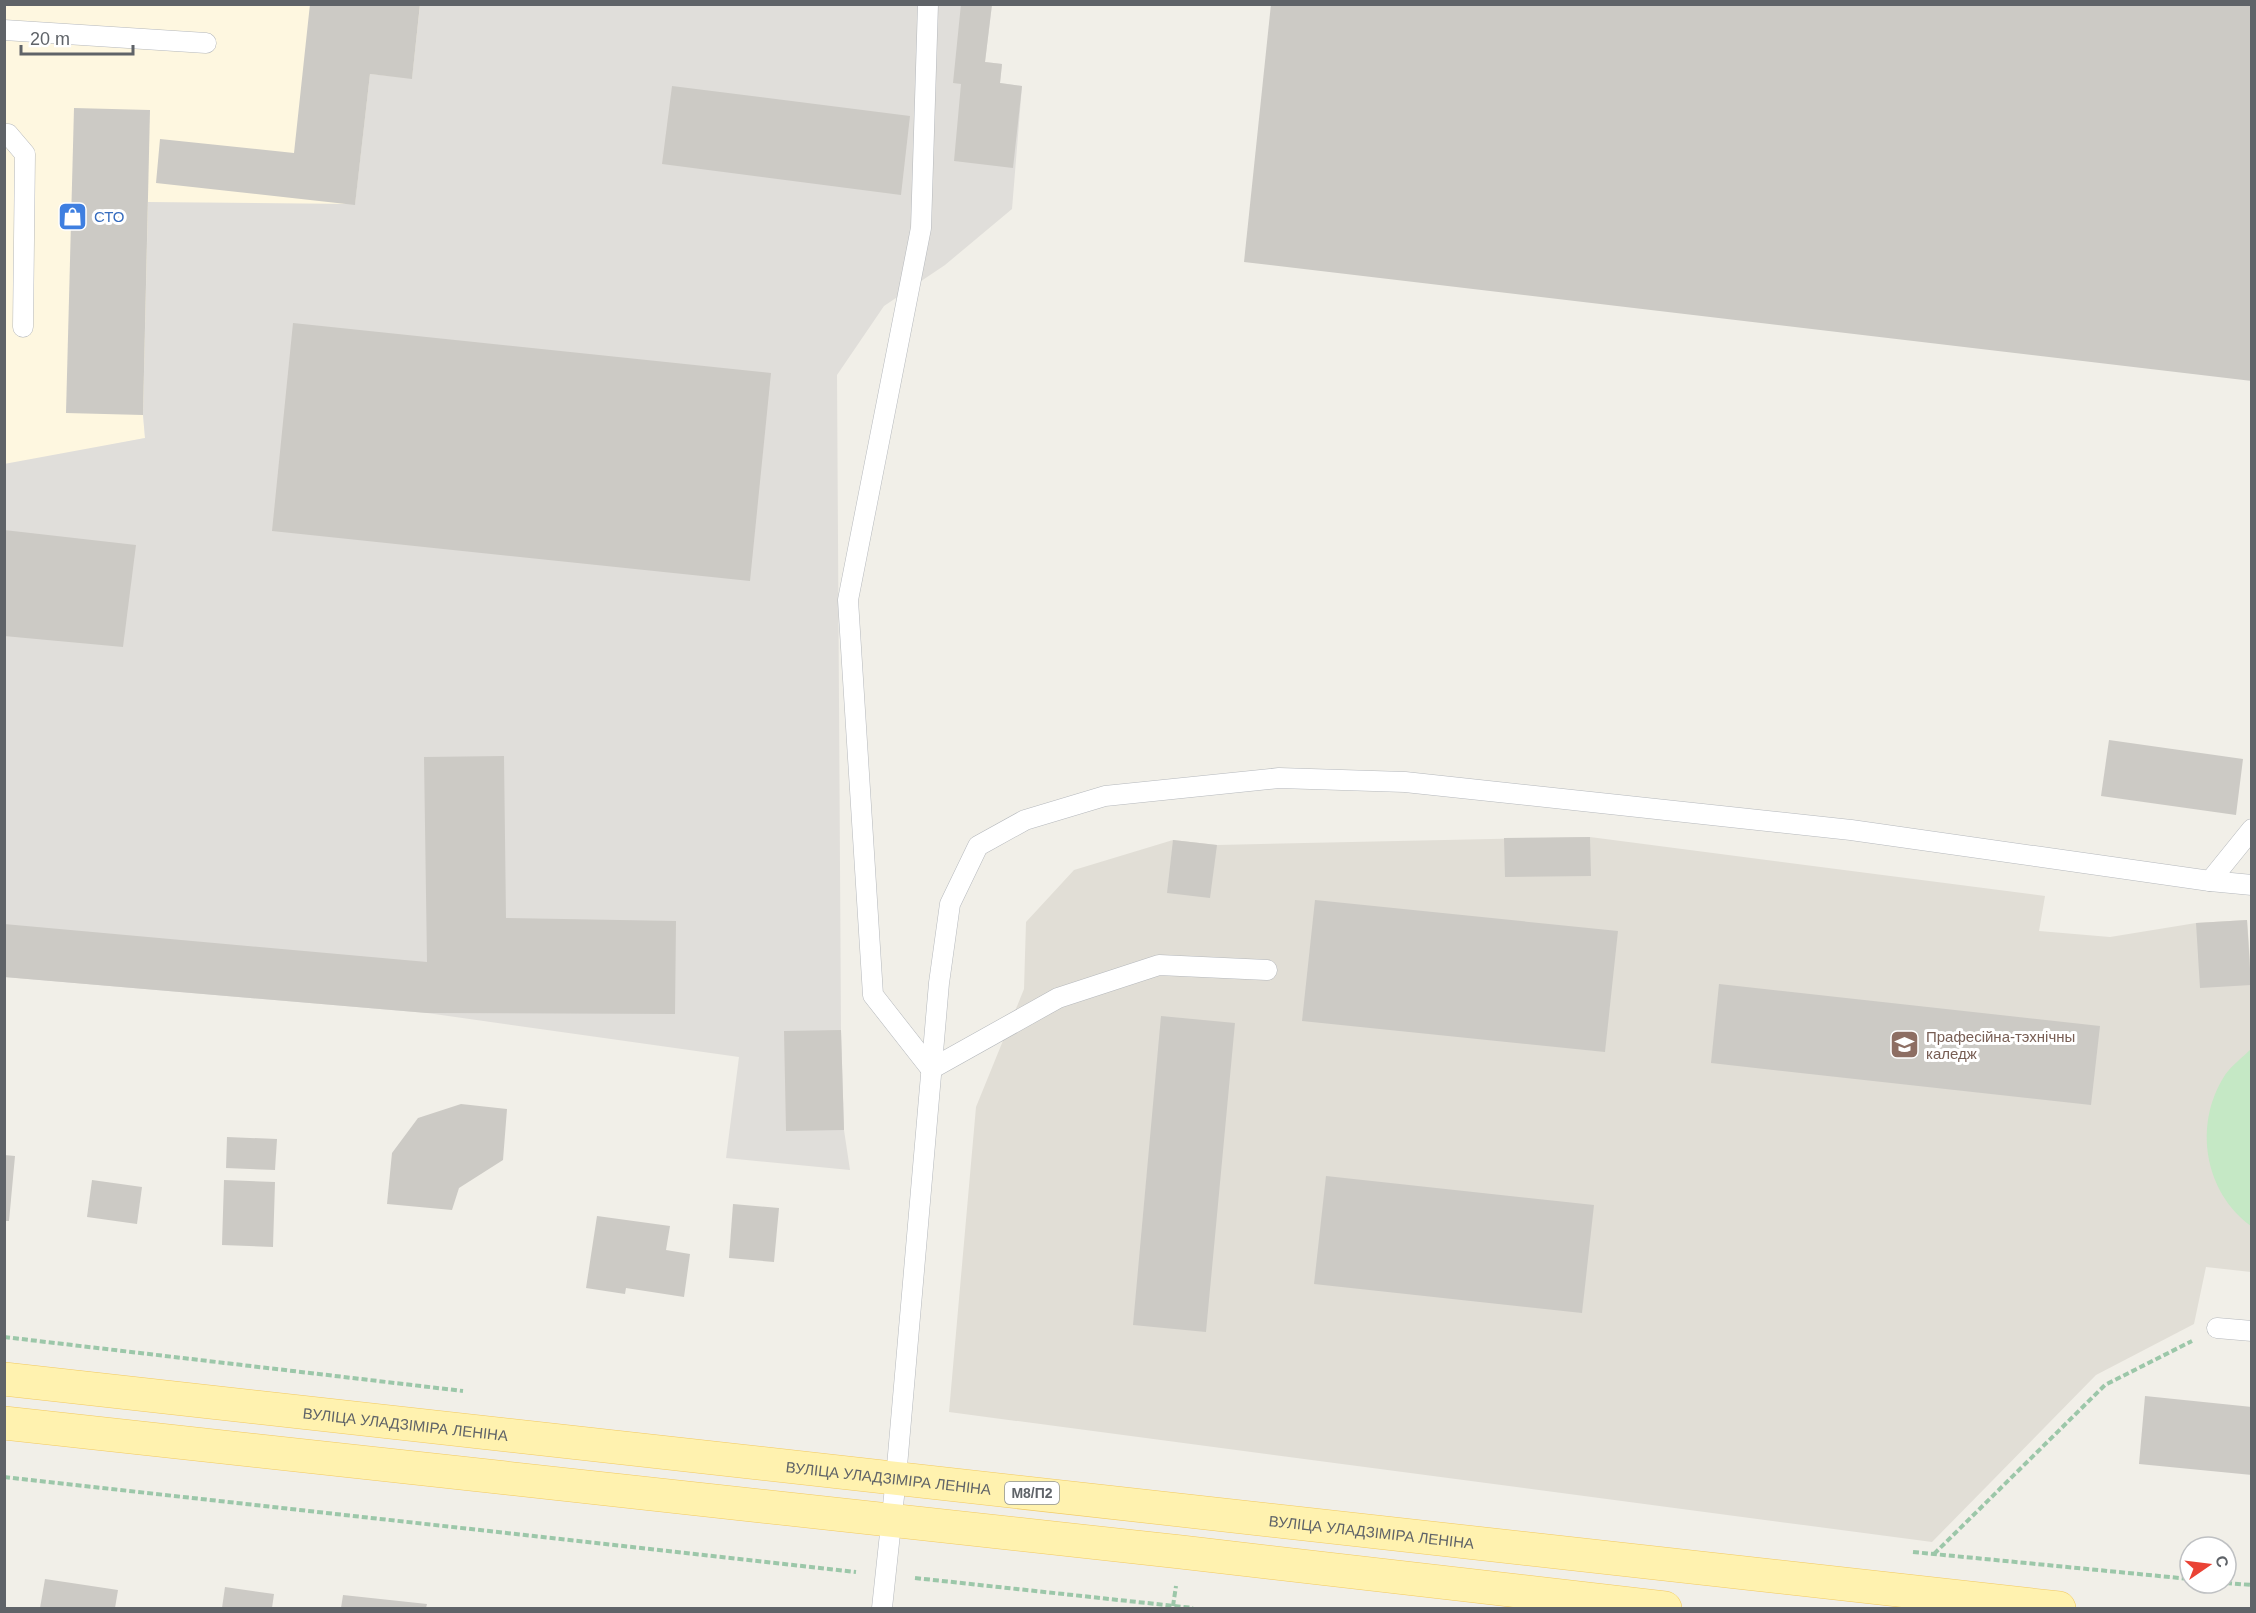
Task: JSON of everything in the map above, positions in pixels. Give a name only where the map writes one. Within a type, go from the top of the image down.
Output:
[{"type":"main road","name":"ВУЛІЦА УЛАДЗІМІРА ЛЕНІНА","points":[[4,1379],[2059,1608]]},
{"type":"main road","points":[[4,1423],[892,1520],[1665,1608]]},
{"type":"lane","points":[[928,4],[921,228],[848,600],[873,995],[931,1069]]},
{"type":"lane","points":[[4,30],[206,43]]},
{"type":"lane","points":[[4,134],[8,134],[25,154],[23,327]]},
{"type":"lane","points":[[882,1608],[896,1478],[939,983],[950,904],[978,846],[1025,820],[1105,796],[1279,778],[1405,782],[1851,830],[2252,885]]},
{"type":"lane","points":[[2210,881],[2252,829]]},
{"type":"lane","points":[[931,1069],[1058,998],[1159,965],[1267,970]]},
{"type":"lane","points":[[2217,1328],[2252,1331]]},
{"type":"path","points":[[1934,1554],[2105,1385],[2217,1328]]},
{"type":"path","points":[[4,1337],[464,1391]]},
{"type":"path","points":[[4,1477],[1193,1608]]},
{"type":"path","points":[[1911,1552],[2178,1578]]},
{"type":"shaded area","points":[[4,5],[420,5],[412,79],[370,74],[355,204],[143,415],[145,438],[5,466]]},
{"type":"shaded area","points":[[420,5],[992,5],[985,62],[1002,64],[1000,83],[1022,86],[1012,209],[945,265],[884,306],[837,375],[841,1030],[844,1130],[850,1170],[726,1158],[739,1057],[427,1013],[5,977],[4,464],[145,438],[143,415],[148,202],[355,204],[370,74],[412,78]]},
{"type":"shaded area","points":[[1590,837],[2045,896],[2039,931],[2110,937],[2196,923],[2247,920],[2252,985],[2251,1272],[2206,1267],[2194,1324],[2096,1375],[1932,1542],[949,1412],[976,1107],[1024,989],[1026,922],[1074,870],[1173,840],[1217,845]]},
{"type":"green space","points":[[2251,1049],[2251,1226],[2235,1212],[2223,1195],[2208,1156],[2207,1135],[2209,1114],[2215,1094],[2225,1075]]},
{"type":"building","points":[[310,4],[420,4],[412,79],[370,74],[355,205],[156,183],[160,139],[294,153]]},
{"type":"building","points":[[961,4],[992,4],[985,62],[1002,64],[1000,83],[1022,86],[1013,168],[954,161],[961,84],[953,83]]},
{"type":"building","points":[[1271,4],[2252,4],[2252,381],[1244,262]]},
{"type":"building","points":[[672,86],[910,116],[901,195],[662,164]]},
{"type":"building","points":[[74,108],[150,110],[143,415],[66,413]]},
{"type":"building","points":[[293,323],[771,373],[750,581],[272,531]]},
{"type":"building","points":[[4,530],[136,545],[123,647],[4,636]]},
{"type":"building","points":[[2109,740],[2243,759],[2236,815],[2101,796]]},
{"type":"building","points":[[504,756],[506,918],[676,921],[675,1014],[427,1013],[4,977],[4,924],[427,962],[424,757]]},
{"type":"building","points":[[1590,837],[1591,876],[1505,877],[1504,838]]},
{"type":"building","points":[[1173,840],[1217,845],[1210,898],[1167,893]]},
{"type":"building","points":[[1315,900],[1618,931],[1605,1052],[1302,1021]]},
{"type":"building","points":[[2247,920],[2251,985],[2200,988],[2196,923]]},
{"type":"building","name":"Прафесійна-тэхнічны каледж","points":[[1719,984],[2100,1026],[2091,1105],[1711,1063]]},
{"type":"building","points":[[1161,1016],[1235,1023],[1206,1332],[1133,1325]]},
{"type":"building","points":[[841,1030],[844,1130],[786,1131],[784,1031]]},
{"type":"building","points":[[461,1104],[507,1109],[503,1160],[459,1188],[452,1210],[387,1204],[392,1153],[418,1118]]},
{"type":"building","points":[[227,1137],[277,1139],[275,1170],[226,1168]]},
{"type":"building","points":[[4,1155],[15,1156],[9,1221],[4,1221]]},
{"type":"building","points":[[1326,1176],[1594,1205],[1582,1313],[1314,1284]]},
{"type":"building","points":[[92,1180],[142,1187],[137,1224],[87,1217]]},
{"type":"building","points":[[224,1180],[275,1182],[273,1247],[222,1245]]},
{"type":"building","points":[[733,1204],[779,1208],[774,1262],[729,1258]]},
{"type":"building","points":[[597,1216],[670,1226],[666,1250],[690,1254],[684,1297],[626,1288],[625,1294],[586,1288]]},
{"type":"building","points":[[2145,1396],[2252,1407],[2252,1475],[2139,1464]]},
{"type":"building","points":[[45,1579],[118,1590],[115,1608],[40,1608]]},
{"type":"building","points":[[225,1587],[274,1594],[272,1608],[222,1608]]},
{"type":"building","points":[[343,1595],[427,1604],[426,1608],[341,1608]]},
{"type":"place","name":"СТО","points":[[73,216]]},
{"type":"place","name":"Прафесійна-тэхнічны каледж","points":[[1905,1045]]}]
